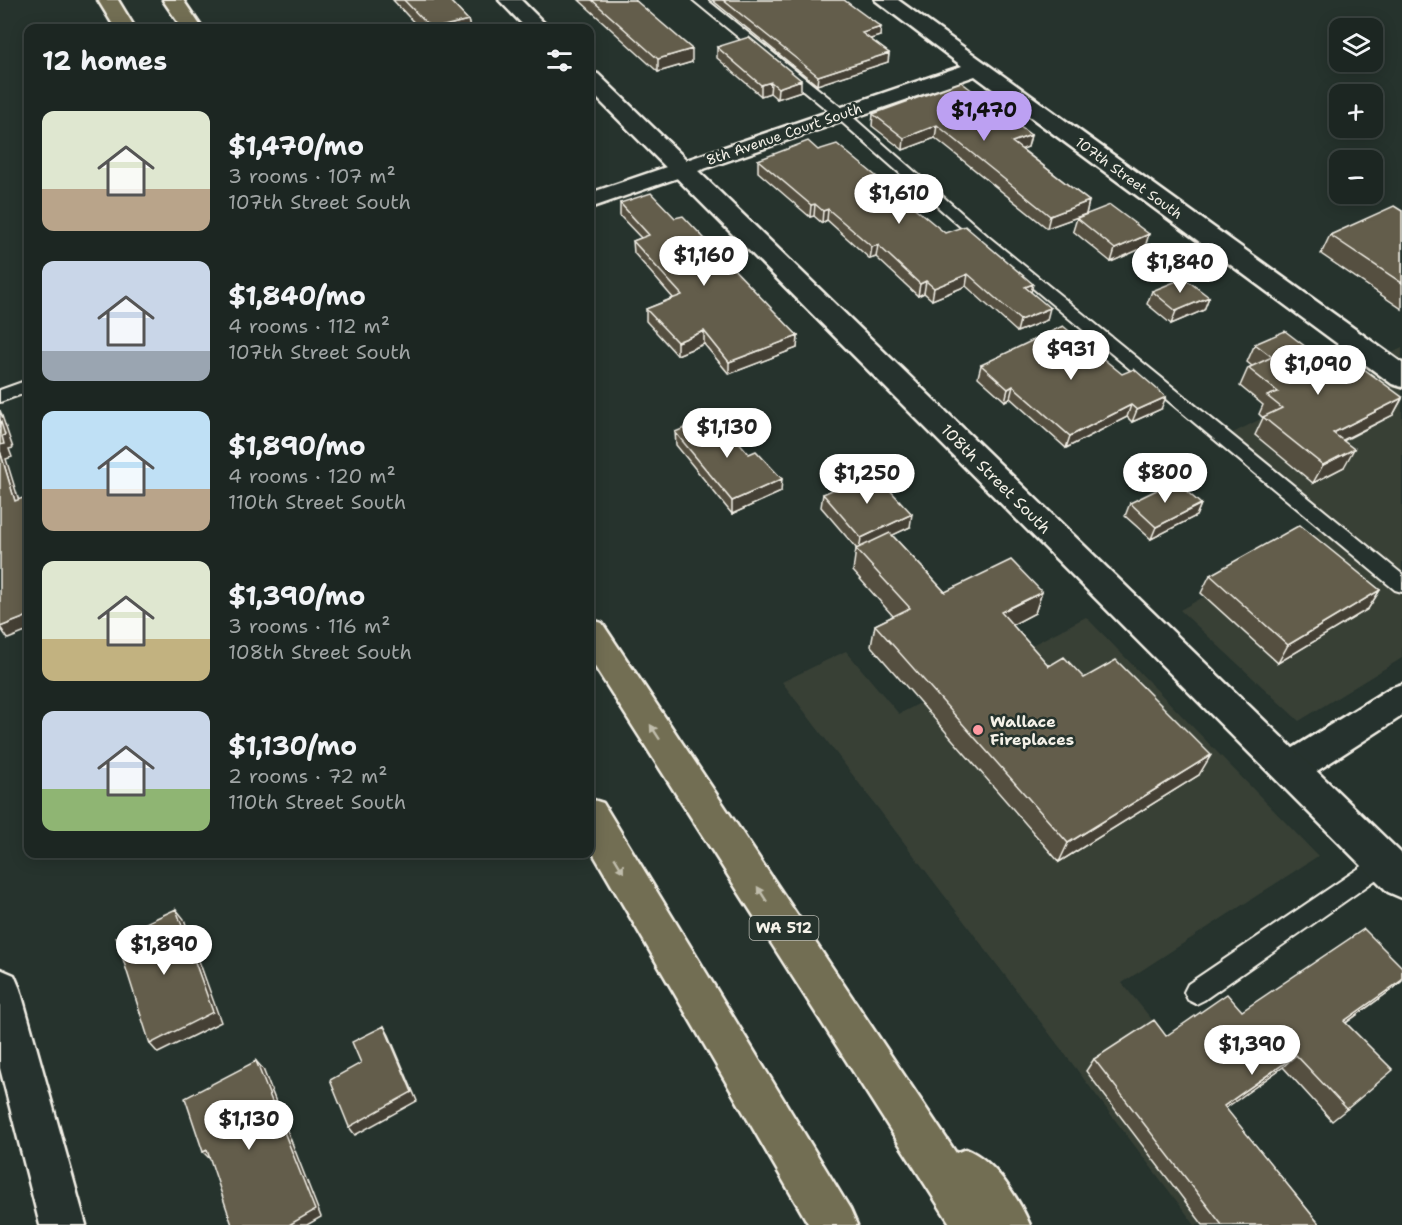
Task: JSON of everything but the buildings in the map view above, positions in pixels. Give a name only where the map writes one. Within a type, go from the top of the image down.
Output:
[{"type":"highway","points":[[108,0],[123,24]]},
{"type":"highway","points":[[173,0],[189,24]]},
{"type":"highway","name":"WA 512","points":[[594,638],[977,1225]]},
{"type":"highway","points":[[594,822],[834,1225]]},
{"type":"highway","points":[[786,931],[1007,1225]]},
{"type":"highway","points":[[692,989],[823,1225]]},
{"type":"street","points":[[509,0],[534,24]]},
{"type":"street","name":"107th Street South","points":[[885,0],[1402,377]]},
{"type":"street","name":"8th Avenue Court South","points":[[594,200],[978,68]]},
{"type":"street","name":"108th Street South","points":[[594,83],[1393,871]]},
{"type":"street","points":[[1290,769],[1402,698]]},
{"type":"street","points":[[0,989],[63,1225]]},
{"type":"lane","points":[[699,0],[842,114],[985,240],[1402,585]]},
{"type":"lane","points":[[0,396],[24,387]]},
{"type":"lane","points":[[1196,992],[1393,871]]},
{"type":"shaded area","points":[[1402,348],[1402,658],[1299,721],[1180,610],[1325,530],[1217,441]]},
{"type":"shaded area","points":[[1086,617],[1318,856],[1122,983],[1320,1225],[1195,1225],[782,682],[846,651],[899,714]]},
{"type":"place","name":"Wallace Fireplaces","points":[[978,730]]}]
